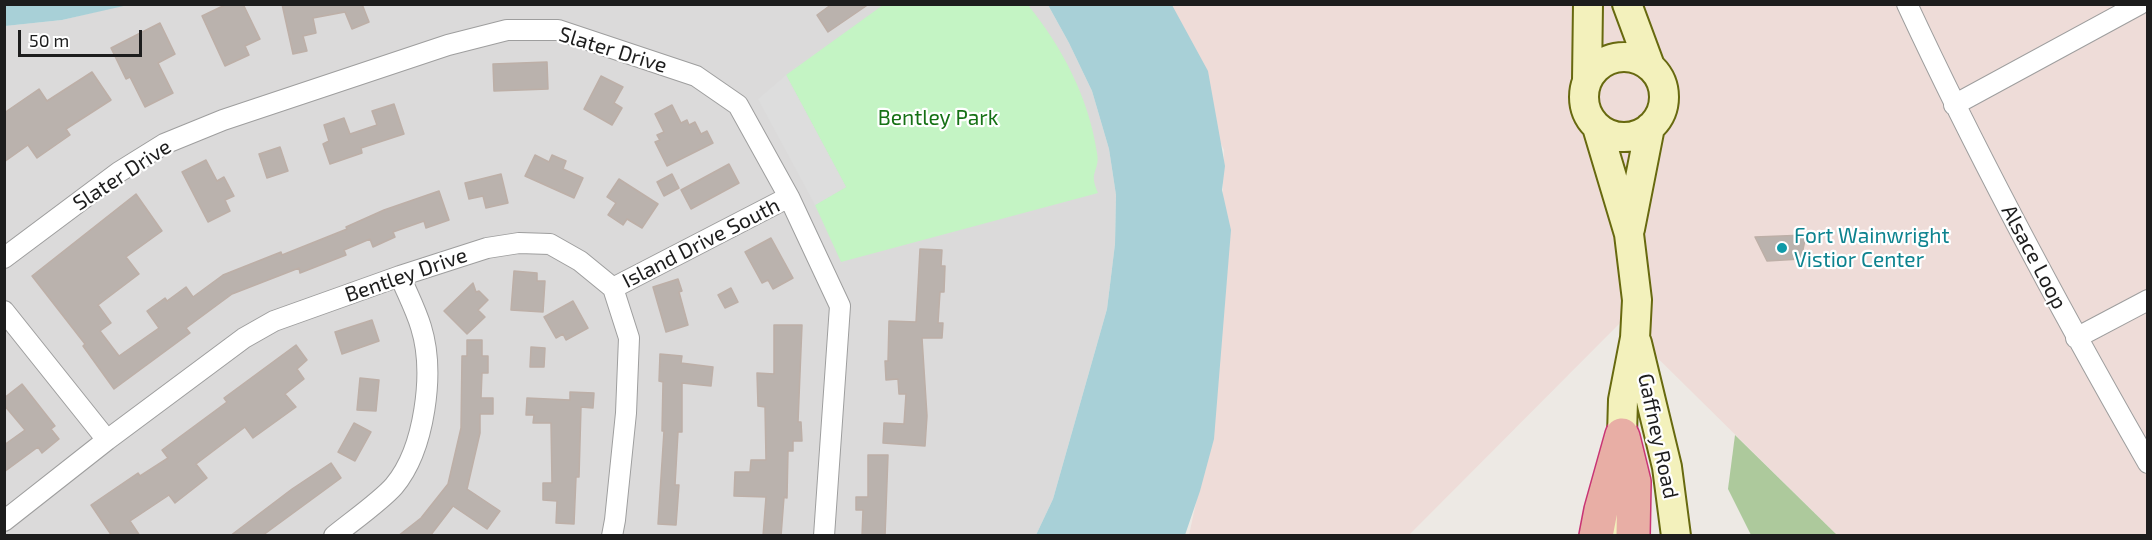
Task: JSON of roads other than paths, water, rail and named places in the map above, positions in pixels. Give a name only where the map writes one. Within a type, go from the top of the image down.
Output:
[{"type":"highway","points":[[1596,536],[1622,435]]},
{"type":"highway","points":[[1622,435],[1634,482],[1633,536]]},
{"type":"main road","points":[[1588,4],[1585,108],[1597,127],[1617,137],[1631,136],[1650,127],[1661,112],[1664,97],[1663,86],[1650,66],[1627,4]]},
{"type":"main road","points":[[1587,80],[1600,64],[1616,57],[1634,58],[1650,66]]},
{"type":"main road","name":"Gaffney Road","points":[[1597,127],[1629,234],[1637,300],[1635,338],[1623,400],[1616,536]]},
{"type":"main road","name":"Gaffney Road","points":[[1629,234],[1650,127]]},
{"type":"main road","name":"Gaffney Road","points":[[1635,338],[1667,468],[1676,536]]},
{"type":"street","name":"Alsace Loop","points":[[1907,4],[1954,105],[2076,338],[2148,463]]},
{"type":"street","points":[[1954,105],[2140,4]]},
{"type":"street","name":"Slater Drive","points":[[4,258],[119,172],[164,144],[223,120],[448,45],[507,30],[558,30],[696,76],[738,105],[789,197],[840,306],[824,536]]},
{"type":"street","name":"Island Drive South","points":[[613,288],[789,197]]},
{"type":"street","name":"Bentley Drive","points":[[4,521],[107,440],[244,338],[274,321],[487,248],[519,243],[550,244],[580,261],[613,288]]},
{"type":"street","points":[[334,536],[394,487],[408,465],[417,441],[425,408],[427,359],[421,328],[400,276]]},
{"type":"street","points":[[612,536],[626,413],[629,339],[613,288]]},
{"type":"street","points":[[2076,338],[2148,300]]},
{"type":"street","points":[[4,311],[107,440]]},
{"type":"water","points":[[4,5],[128,5],[62,20],[5,26]]},
{"type":"water","points":[[1048,5],[1172,5],[1208,71],[1225,166],[1222,190],[1231,230],[1214,439],[1185,535],[1036,535],[1053,499],[1107,309],[1115,244],[1116,195],[1109,149],[1092,91]]},
{"type":"place","name":"Fort Wainwright Vistior Center","points":[[1782,248]]},
{"type":"park label","name":"Bentley Park","points":[[938,118]]}]
